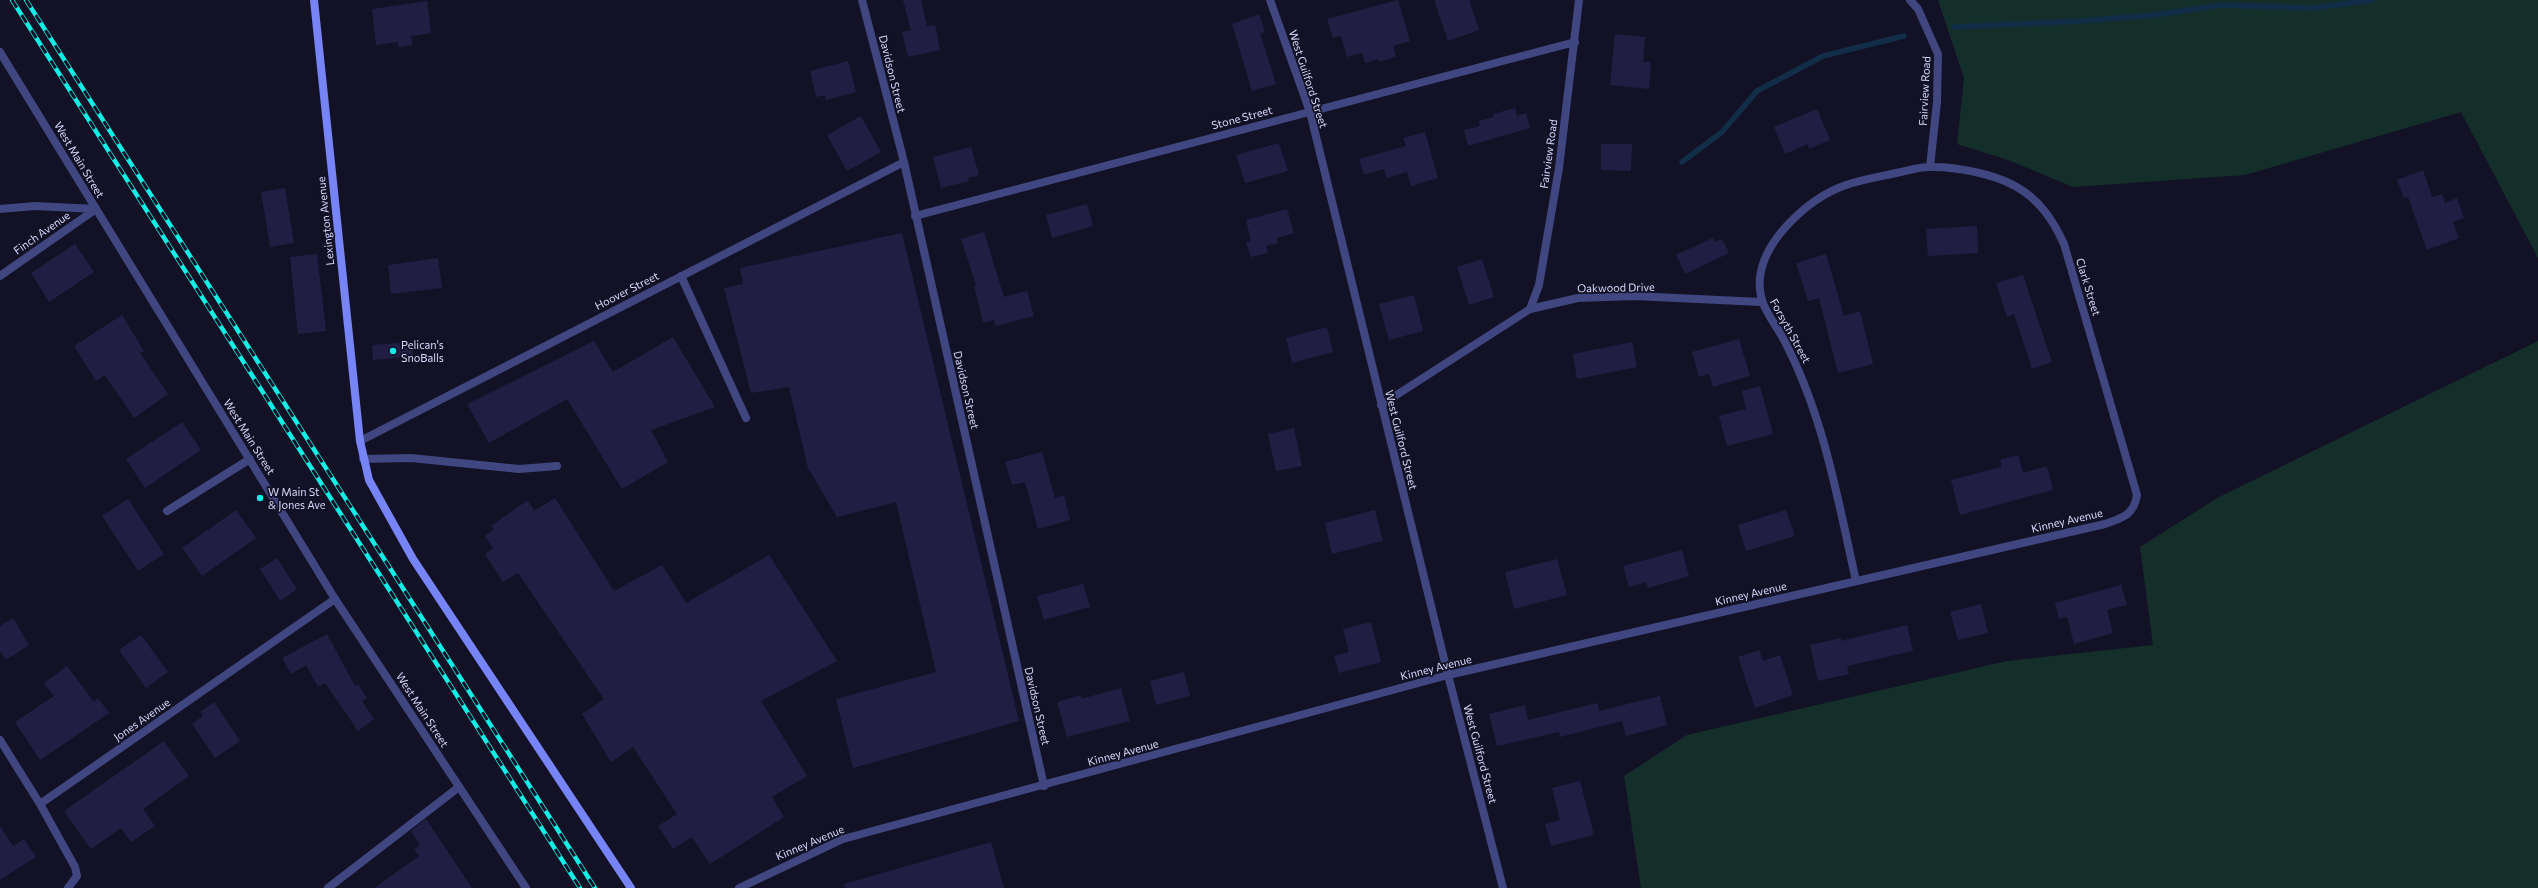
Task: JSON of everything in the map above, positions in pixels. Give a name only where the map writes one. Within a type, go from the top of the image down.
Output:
[{"type":"main road","name":"Lexington Avenue","points":[[314,0],[360,441]]},
{"type":"main road","points":[[360,441],[369,480],[413,559],[631,888]]},
{"type":"street","name":"Davidson Street","points":[[862,0],[904,162],[1044,786]]},
{"type":"street","name":"West Guilford Street","points":[[1270,0],[1310,112],[1448,675],[1504,888]]},
{"type":"street","name":"Fairview Road","points":[[1530,309],[1539,284],[1558,176],[1579,0]]},
{"type":"street","name":"Fairview Road","points":[[1910,0],[1922,16],[1938,54],[1937,102],[1930,167]]},
{"type":"street","name":"Stone Street","points":[[916,216],[1575,42]]},
{"type":"street","name":"West Main Street","points":[[0,52],[335,599],[526,888]]},
{"type":"street","name":"Hoover Street","points":[[360,441],[904,162]]},
{"type":"street","name":"Forsyth Street","points":[[1856,581],[1830,463],[1813,407],[1800,372],[1761,302],[1760,276],[1769,248],[1792,220],[1813,204],[1844,186],[1873,177],[1930,167]]},
{"type":"street","name":"Clark Street","points":[[1930,167],[1979,172],[2015,186],[2041,206],[2055,223],[2064,244],[2137,495]]},
{"type":"street","points":[[0,209],[35,206],[96,209]]},
{"type":"street","name":"Finch Avenue","points":[[0,276],[96,209]]},
{"type":"street","points":[[680,276],[746,418]]},
{"type":"street","name":"Oakwood Drive","points":[[1381,405],[1530,309],[1578,298],[1634,296],[1761,302]]},
{"type":"street","points":[[363,459],[411,458],[519,469],[557,466]]},
{"type":"street","points":[[167,511],[250,459]]},
{"type":"street","name":"Kinney Avenue","points":[[739,888],[843,839],[1044,786],[1448,675],[2105,524],[2127,516],[2135,507],[2137,495]]},
{"type":"street","name":"Jones Avenue","points":[[40,804],[335,599]]},
{"type":"street","points":[[0,740],[40,804],[75,867],[77,876],[68,888]]},
{"type":"street","points":[[328,888],[459,787]]},
{"type":"green space","points":[[1938,0],[2538,0],[2538,258],[2461,112],[2245,175],[2073,187],[2008,160],[1957,144],[1964,78]]},
{"type":"green space","points":[[2538,341],[2538,888],[1641,888],[1624,776],[1687,735],[2007,661],[2153,645],[2140,547],[2217,498]]},
{"type":"building","points":[[903,0],[921,0],[927,26],[935,25],[940,50],[908,57],[902,32],[911,30]]},
{"type":"building","points":[[1398,0],[1410,41],[1393,46],[1396,57],[1379,62],[1379,59],[1365,63],[1362,53],[1347,57],[1341,36],[1333,38],[1327,19]]},
{"type":"building","points":[[1434,0],[1469,0],[1479,30],[1448,41]]},
{"type":"building","points":[[427,1],[431,33],[411,36],[413,45],[398,47],[398,42],[376,45],[372,9]]},
{"type":"building","points":[[1259,14],[1265,32],[1260,33],[1276,84],[1252,91],[1232,24]]},
{"type":"building","points":[[1615,34],[1645,37],[1643,62],[1651,62],[1649,89],[1610,85]]},
{"type":"building","points":[[848,61],[856,92],[826,100],[825,95],[816,97],[810,71]]},
{"type":"building","points":[[1515,108],[1517,116],[1526,113],[1530,128],[1468,146],[1464,130],[1480,126],[1479,121],[1494,117],[1493,114]]},
{"type":"building","points":[[1817,109],[1830,140],[1809,149],[1808,144],[1785,154],[1774,127]]},
{"type":"building","points":[[861,116],[881,152],[847,171],[827,135]]},
{"type":"building","points":[[1425,132],[1438,178],[1411,186],[1407,172],[1387,178],[1384,169],[1364,175],[1359,159],[1406,146],[1403,138]]},
{"type":"building","points":[[1279,143],[1288,171],[1245,183],[1236,155]]},
{"type":"building","points":[[1601,144],[1632,144],[1631,171],[1601,170]]},
{"type":"building","points":[[971,147],[979,175],[968,178],[969,181],[941,188],[933,157]]},
{"type":"building","points":[[2423,170],[2432,197],[2442,194],[2445,203],[2457,198],[2464,218],[2453,222],[2459,238],[2427,250],[2408,197],[2404,198],[2397,180]]},
{"type":"building","points":[[285,188],[294,243],[270,247],[261,192]]},
{"type":"building","points":[[1087,204],[1093,226],[1052,238],[1046,215]]},
{"type":"building","points":[[1287,209],[1294,233],[1277,238],[1278,243],[1266,246],[1268,253],[1251,257],[1246,243],[1251,241],[1246,220]]},
{"type":"building","points":[[1977,226],[1978,253],[1928,256],[1926,229]]},
{"type":"building","points":[[984,232],[1004,297],[1027,291],[1034,316],[996,326],[994,320],[983,323],[974,285],[976,285],[961,239]]},
{"type":"building","points":[[902,233],[1019,721],[853,768],[836,699],[936,672],[896,502],[837,517],[808,468],[789,387],[751,393],[724,288],[743,284],[740,268]]},
{"type":"building","points":[[1713,238],[1715,242],[1722,239],[1729,253],[1685,274],[1676,255]]},
{"type":"building","points":[[75,244],[94,272],[49,302],[31,273]]},
{"type":"building","points":[[317,254],[326,331],[298,334],[290,257]]},
{"type":"building","points":[[1826,254],[1844,316],[1860,311],[1873,364],[1838,373],[1819,298],[1808,301],[1796,263]]},
{"type":"building","points":[[438,258],[442,288],[391,294],[388,265]]},
{"type":"building","points":[[1482,259],[1494,297],[1469,305],[1457,267]]},
{"type":"building","points":[[2023,275],[2052,362],[2032,369],[2014,314],[2007,317],[1996,283]]},
{"type":"building","points":[[1414,295],[1423,331],[1389,340],[1379,304]]},
{"type":"building","points":[[122,315],[144,351],[140,353],[168,394],[134,418],[105,375],[96,381],[74,346]]},
{"type":"building","points":[[1327,327],[1333,352],[1292,363],[1286,338]]},
{"type":"building","points":[[673,337],[715,407],[651,430],[668,462],[622,489],[567,399],[489,443],[467,404],[594,341],[613,372]]},
{"type":"building","points":[[1739,339],[1750,376],[1713,387],[1709,374],[1699,377],[1692,352]]},
{"type":"building","name":"Pelican's SnoBalls","points":[[412,342],[413,356],[373,360],[372,345]]},
{"type":"building","points":[[1632,342],[1637,367],[1577,379],[1573,354]]},
{"type":"building","points":[[1760,386],[1773,434],[1727,446],[1719,416],[1746,409],[1742,391]]},
{"type":"building","points":[[182,422],[201,450],[145,488],[126,459]]},
{"type":"building","points":[[1294,428],[1302,466],[1276,471],[1268,434]]},
{"type":"building","points":[[1042,452],[1055,498],[1064,495],[1070,520],[1038,529],[1025,482],[1012,485],[1005,462]]},
{"type":"building","points":[[2018,455],[2023,473],[2047,466],[2053,490],[1960,515],[1951,480],[2002,467],[2000,460]]},
{"type":"building","points":[[555,498],[614,591],[662,565],[686,603],[769,555],[837,661],[761,701],[807,776],[772,797],[784,817],[710,864],[692,837],[673,849],[658,826],[677,814],[633,747],[611,762],[582,714],[604,699],[518,573],[503,582],[485,554],[493,548],[485,536],[494,529],[491,526],[528,500],[534,511]]},
{"type":"building","points":[[128,499],[164,554],[138,571],[102,516]]},
{"type":"building","points":[[236,510],[256,538],[202,576],[182,548]]},
{"type":"building","points":[[1375,510],[1383,541],[1332,554],[1325,523]]},
{"type":"building","points":[[1786,510],[1795,536],[1746,551],[1738,525]]},
{"type":"building","points":[[1682,550],[1689,576],[1648,588],[1646,582],[1629,587],[1623,566]]},
{"type":"building","points":[[277,558],[297,589],[280,601],[260,569]]},
{"type":"building","points":[[1557,559],[1567,595],[1514,609],[1505,572]]},
{"type":"building","points":[[1083,584],[1090,607],[1044,620],[1037,596]]},
{"type":"building","points":[[2121,585],[2127,605],[2107,610],[2113,633],[2074,644],[2067,617],[2059,619],[2055,603]]},
{"type":"building","points":[[1981,604],[1988,633],[1958,640],[1950,612]]},
{"type":"building","points":[[13,618],[29,645],[6,660],[0,651],[0,626]]},
{"type":"building","points":[[1371,622],[1381,662],[1339,673],[1334,656],[1349,652],[1343,629]]},
{"type":"building","points":[[1907,625],[1913,651],[1847,666],[1849,674],[1818,681],[1810,645],[1841,638],[1841,641]]},
{"type":"building","points":[[327,634],[355,686],[358,684],[367,698],[362,701],[374,719],[358,731],[325,683],[318,687],[306,665],[291,674],[282,658]]},
{"type":"building","points":[[141,635],[168,672],[146,688],[119,650]]},
{"type":"building","points":[[1759,650],[1763,661],[1780,655],[1793,695],[1755,708],[1738,657]]},
{"type":"building","points":[[67,666],[94,702],[98,698],[109,713],[40,760],[15,722],[54,696],[44,683]]},
{"type":"building","points":[[1184,672],[1190,696],[1156,705],[1150,681]]},
{"type":"building","points":[[1121,688],[1130,721],[1067,737],[1057,702],[1081,695],[1081,699]]},
{"type":"building","points":[[1660,696],[1667,725],[1626,736],[1622,721],[1560,737],[1559,732],[1497,746],[1489,714],[1525,705],[1528,720],[1597,703],[1599,711]]},
{"type":"building","points":[[214,702],[240,741],[215,758],[192,724],[203,716],[200,712]]},
{"type":"building","points":[[164,741],[189,776],[143,809],[155,826],[131,842],[121,828],[91,849],[64,811]]},
{"type":"building","points":[[1580,781],[1594,835],[1551,846],[1545,824],[1560,820],[1552,788]]},
{"type":"building","points":[[426,819],[472,888],[374,888],[419,856],[414,849],[420,845],[411,831]]},
{"type":"building","points":[[0,826],[13,846],[24,839],[36,857],[0,880]]},
{"type":"building","points":[[991,842],[1004,888],[845,888],[844,884]]},
{"type":"waterway","points":[[1954,27],[2082,21],[2155,15],[2221,5],[2313,8],[2372,0]]},
{"type":"waterway","points":[[1682,162],[1722,132],[1757,91],[1823,56],[1904,36]]},
{"type":"railway","points":[[12,0],[580,888]]},
{"type":"railway","points":[[26,0],[595,888]]},
{"type":"place","name":"Pelican's SnoBalls","points":[[393,351]]},
{"type":"place","name":"W Main St & Jones Ave","points":[[260,498]]}]
